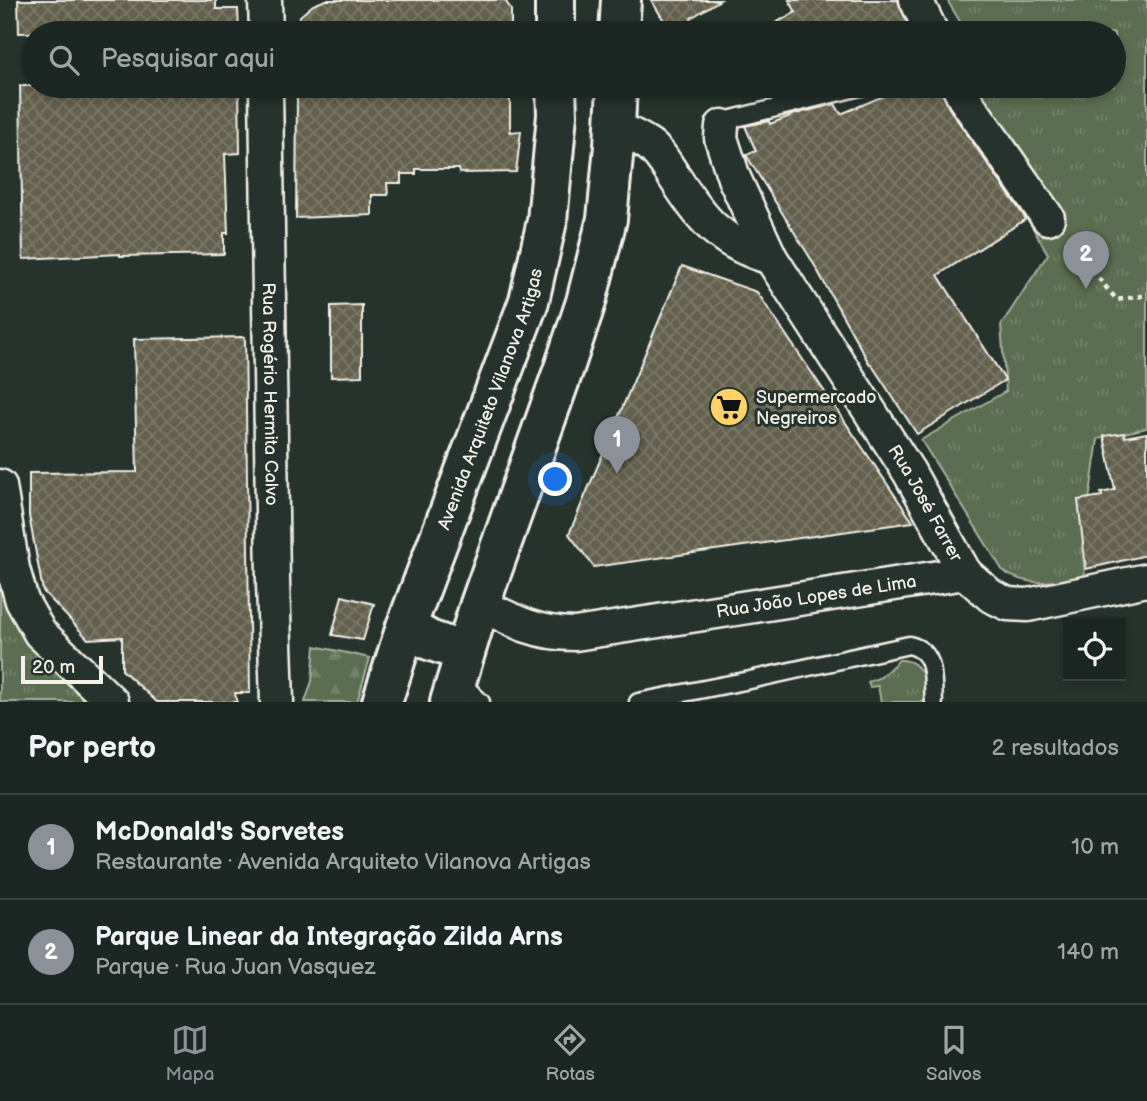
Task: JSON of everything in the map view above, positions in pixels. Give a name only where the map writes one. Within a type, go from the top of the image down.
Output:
[{"type":"main road","points":[[555,0],[555,21]]},
{"type":"main road","points":[[620,21],[621,0]]},
{"type":"main road","name":"Avenida Arquiteto Vilanova Artigas","points":[[447,666],[441,536],[529,301],[547,221],[556,98]]},
{"type":"main road","name":"Avenida Arquiteto Vilanova Artigas","points":[[382,702],[447,666],[480,604],[586,302],[607,219],[616,98]]},
{"type":"street","points":[[265,0],[266,21]]},
{"type":"street","points":[[916,0],[926,21]]},
{"type":"street","name":"Rua Rogério Hermita Calvo","points":[[267,98],[277,702]]},
{"type":"street","points":[[964,98],[1048,218]]},
{"type":"street","name":"Rua José Farrer","points":[[722,126],[721,138],[734,178],[771,258],[909,472],[965,573]]},
{"type":"street","points":[[615,127],[648,144],[659,154],[699,213],[717,233],[749,252],[771,258]]},
{"type":"street","points":[[0,486],[13,569],[22,601],[40,633],[112,702]]},
{"type":"street","points":[[965,573],[991,596],[1008,604],[1028,606],[1147,580]]},
{"type":"street","name":"Rua João Lopes de Lima","points":[[480,604],[516,623],[549,634],[575,634],[965,573]]},
{"type":"lane","points":[[722,126],[728,120],[816,98]]},
{"type":"lane","points":[[638,702],[909,645],[926,652],[930,661],[934,702]]},
{"type":"path","points":[[1048,218],[1117,300],[1147,295]]},
{"type":"green space","points":[[947,0],[1147,0],[1147,428],[1098,439],[1082,548],[1085,576],[1033,582],[1013,577],[1003,571],[921,440],[1006,391],[1001,325],[1048,254],[957,98],[1126,98],[1126,21],[960,21]]},
{"type":"green space","points":[[0,576],[101,702],[0,702]]},
{"type":"green space","points":[[315,646],[370,658],[357,702],[305,702],[312,681]]},
{"type":"green space","points":[[899,660],[913,663],[922,674],[926,687],[925,702],[881,702],[878,686],[870,687],[868,682],[881,677]]},
{"type":"building","points":[[18,0],[216,0],[216,9],[238,9],[238,21],[21,21],[19,33]]},
{"type":"building","points":[[326,0],[505,0],[511,10],[511,21],[298,21],[313,5]]},
{"type":"building","points":[[651,0],[720,0],[691,18],[692,21],[664,21]]},
{"type":"building","points":[[789,0],[898,0],[907,21],[779,21],[796,12]]},
{"type":"building","points":[[20,86],[21,98],[239,98],[240,153],[225,154],[228,233],[224,233],[224,254],[120,254],[23,259]]},
{"type":"building","points":[[297,98],[510,98],[510,132],[521,131],[516,172],[460,173],[459,169],[416,169],[416,174],[401,174],[401,183],[387,183],[388,195],[372,195],[372,215],[296,218]]},
{"type":"building","points":[[879,98],[945,98],[949,108],[1026,219],[938,275],[1005,380],[917,434],[870,365],[811,259],[746,155],[756,151],[745,126],[769,121],[770,124],[795,114],[835,104],[841,114]]},
{"type":"building","name":"Supermercado Negreiros","points":[[682,266],[757,292],[913,522],[594,567],[569,534]]},
{"type":"building","points":[[362,305],[362,376],[331,377],[331,306]]},
{"type":"building","points":[[245,337],[250,693],[235,693],[237,702],[157,702],[122,670],[122,637],[88,639],[43,591],[29,516],[29,473],[137,472],[134,339]]},
{"type":"building","points":[[1124,433],[1125,437],[1147,433],[1147,555],[1086,569],[1078,500],[1102,496],[1101,493],[1115,490],[1104,436]]},
{"type":"building","points":[[342,596],[374,604],[363,640],[332,635]]},
{"type":"place","name":"Parque Linear da Integração Zilda Arns","points":[[1086,289]]},
{"type":"place","name":"Supermercado Negreiros","points":[[729,407]]},
{"type":"place","name":"McDonald's Sorvetes","points":[[617,474]]}]
